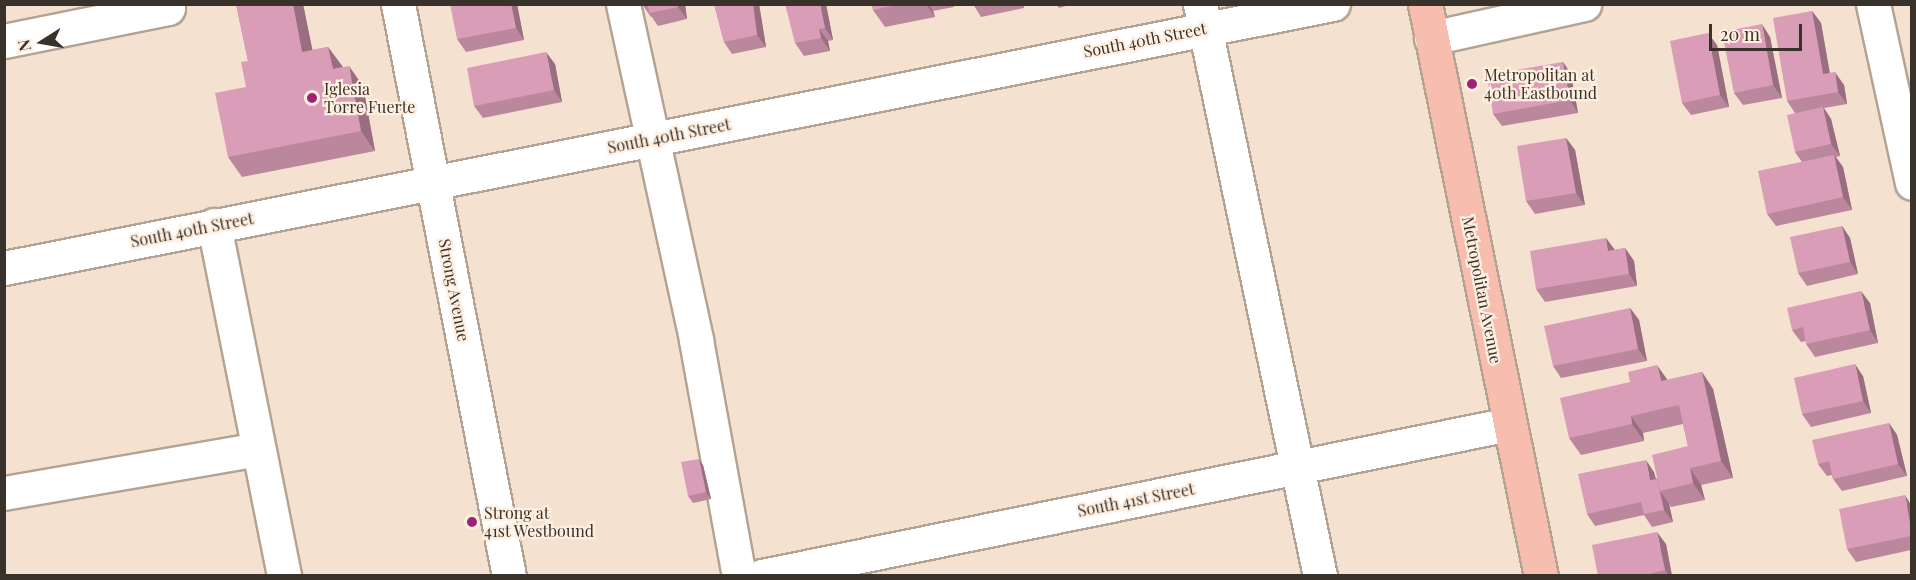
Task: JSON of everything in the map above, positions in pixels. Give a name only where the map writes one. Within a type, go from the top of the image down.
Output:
[{"type":"main road","name":"Metropolitan Avenue","points":[[1425,4],[1541,576]]},
{"type":"street","points":[[4,41],[168,8],[168,4]]},
{"type":"street","name":"Strong Avenue","points":[[398,4],[509,576]]},
{"type":"street","points":[[623,4],[696,340],[739,576]]},
{"type":"street","name":"South 40th Street","points":[[4,268],[653,140],[1203,16],[1333,4]]},
{"type":"street","points":[[1431,38],[1584,4]]},
{"type":"street","points":[[1873,4],[1911,183]]},
{"type":"street","points":[[1203,16],[1320,576]]},
{"type":"street","points":[[214,225],[284,576]]},
{"type":"street","name":"South 41st Street","points":[[762,576],[1509,424]]},
{"type":"street","points":[[4,494],[258,448]]},
{"type":"building","name":"Iglesia Torre Fuerte","points":[[236,4],[293,4],[302,52],[328,47],[333,69],[349,66],[361,131],[228,157],[215,93],[246,87],[241,62],[248,61]]},
{"type":"building","points":[[450,4],[511,4],[516,28],[457,39]]},
{"type":"building","points":[[647,4],[678,4],[678,7],[650,13]]},
{"type":"building","points":[[714,4],[753,4],[757,35],[724,42]]},
{"type":"building","points":[[785,4],[820,4],[825,28],[819,29],[821,38],[795,43]]},
{"type":"building","points":[[872,4],[902,4],[873,10]]},
{"type":"building","points":[[1812,11],[1823,74],[1835,72],[1838,92],[1787,101],[1773,18]]},
{"type":"building","points":[[1762,24],[1773,85],[1734,93],[1722,32]]},
{"type":"building","points":[[1708,33],[1720,95],[1682,103],[1670,41]]},
{"type":"building","points":[[546,52],[554,90],[474,106],[467,68]]},
{"type":"building","points":[[1563,62],[1570,100],[1493,114],[1487,75]]},
{"type":"building","points":[[1823,107],[1831,144],[1795,152],[1787,115]]},
{"type":"building","points":[[1566,138],[1576,193],[1526,201],[1517,146]]},
{"type":"building","points":[[1834,155],[1843,197],[1767,214],[1758,171]]},
{"type":"building","points":[[1842,226],[1850,262],[1798,273],[1790,237]]},
{"type":"building","points":[[1606,238],[1608,251],[1625,248],[1629,274],[1536,289],[1530,251]]},
{"type":"building","points":[[1861,291],[1870,330],[1806,344],[1803,327],[1792,330],[1787,308]]},
{"type":"building","points":[[1630,308],[1638,349],[1553,366],[1544,326]]},
{"type":"building","points":[[1855,364],[1863,401],[1802,414],[1794,378]]},
{"type":"building","points":[[1657,365],[1661,381],[1702,372],[1721,461],[1690,468],[1693,483],[1660,491],[1652,455],[1688,446],[1679,405],[1631,416],[1632,424],[1569,438],[1560,398],[1630,382],[1628,372]]},
{"type":"building","points":[[1889,423],[1898,464],[1833,479],[1829,461],[1818,464],[1812,440]]},
{"type":"building","points":[[699,459],[706,492],[688,496],[681,462]]},
{"type":"building","points":[[1646,460],[1650,480],[1657,479],[1664,510],[1644,514],[1641,502],[1587,514],[1578,474]]},
{"type":"building","points":[[1905,495],[1911,536],[1847,549],[1839,509]]},
{"type":"building","points":[[1657,532],[1665,570],[1641,576],[1598,576],[1592,545]]},
{"type":"place","name":"Metropolitan at 40th Eastbound","points":[[1472,84]]},
{"type":"place","name":"Iglesia Torre Fuerte","points":[[312,98]]},
{"type":"place","name":"Strong at 41st Westbound","points":[[472,522]]}]
